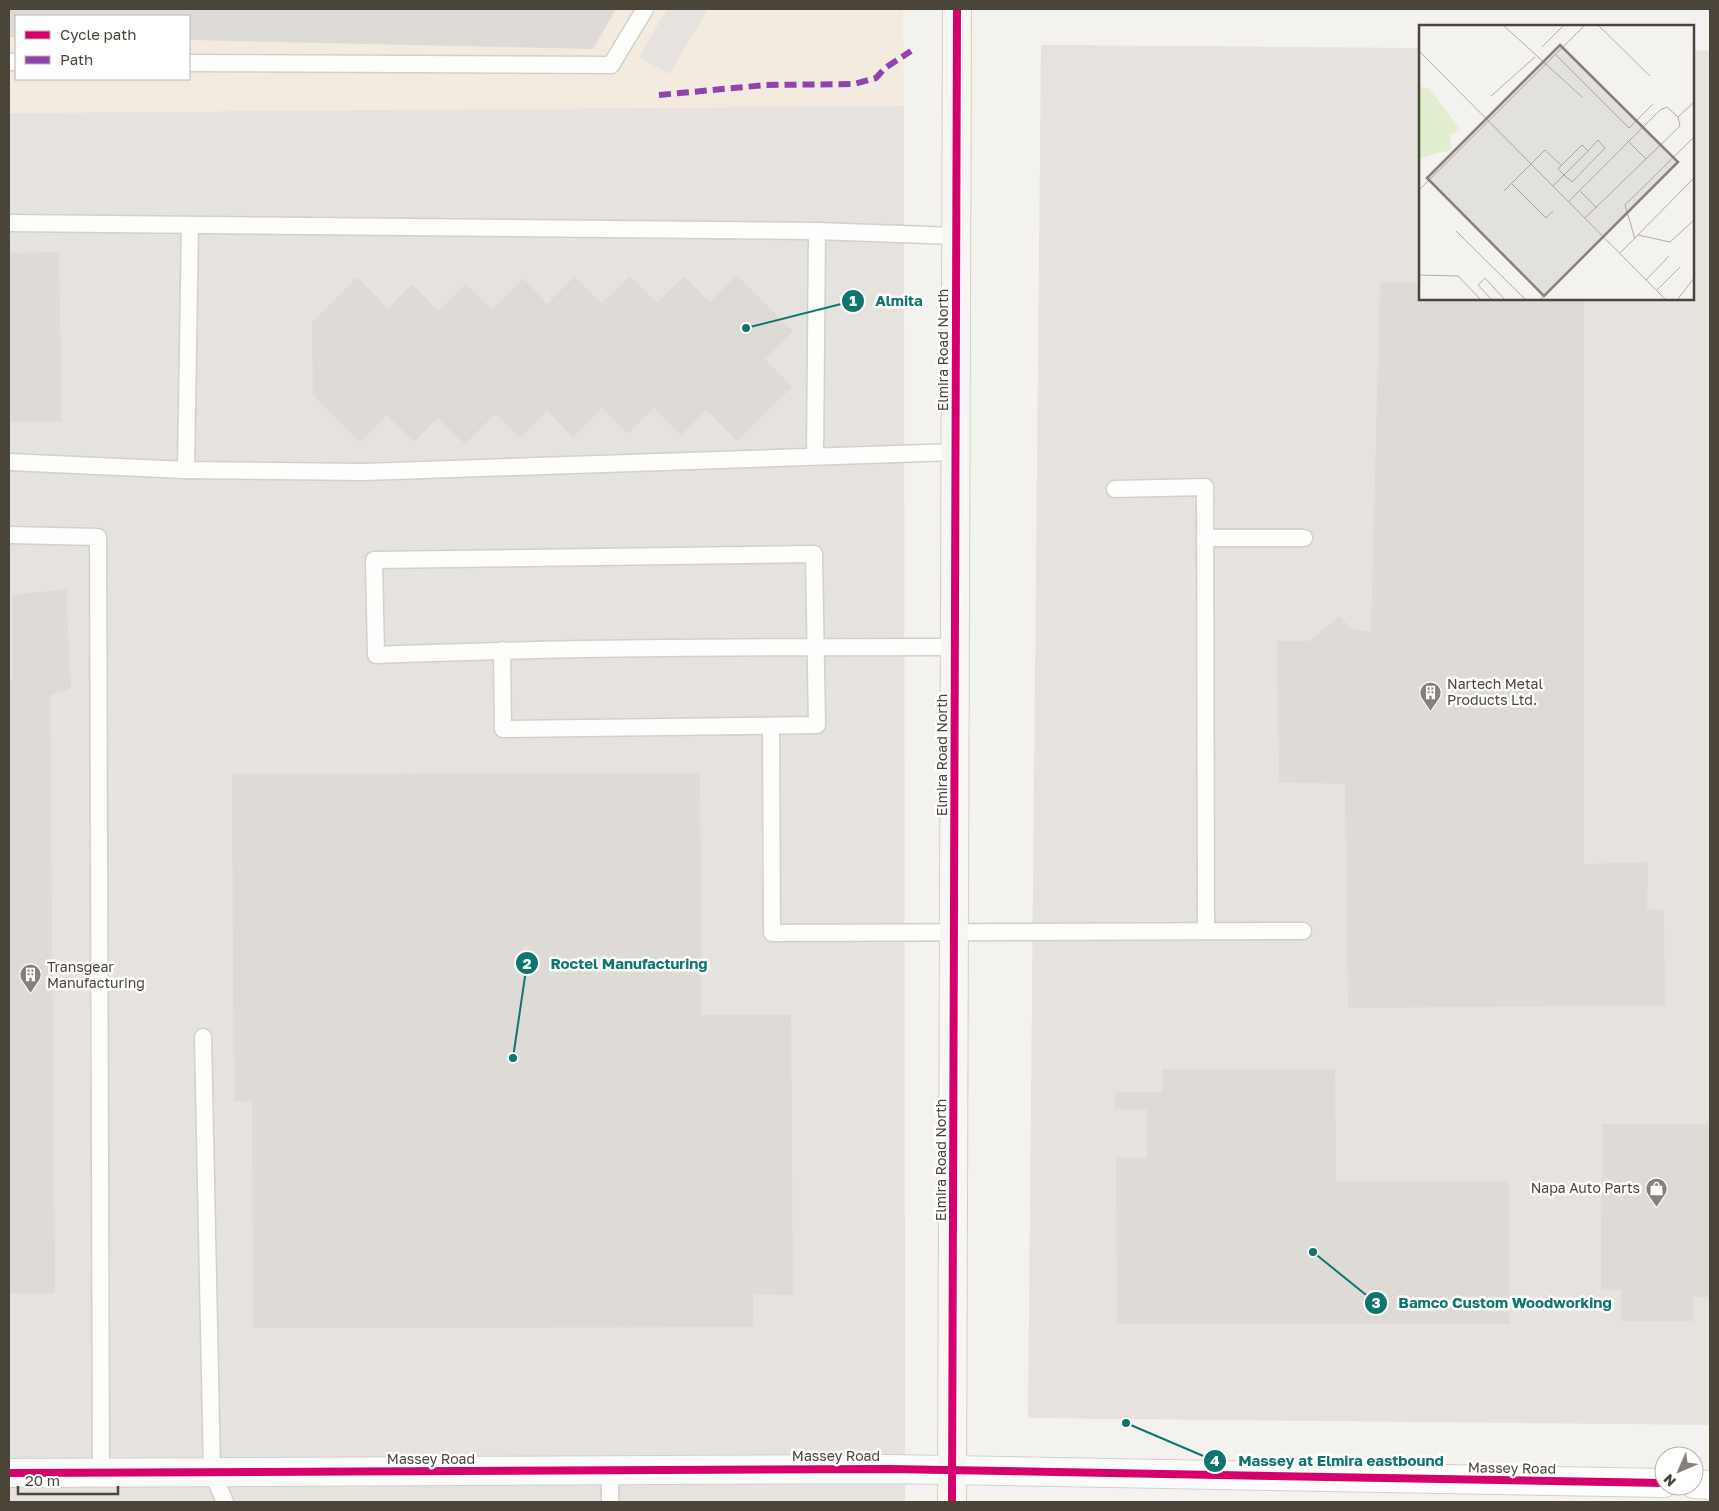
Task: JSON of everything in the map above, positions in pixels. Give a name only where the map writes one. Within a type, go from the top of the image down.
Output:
[{"type":"main road","name":"Elmira Road North","points":[[952,1502],[957,9]]},
{"type":"street","name":"Massey Road","points":[[9,1473],[952,1470],[1654,1484]]},
{"type":"lane","points":[[190,63],[611,65],[645,9]]},
{"type":"lane","points":[[9,223],[817,231],[956,236]]},
{"type":"lane","points":[[186,470],[190,225]]},
{"type":"lane","points":[[815,456],[817,231]]},
{"type":"lane","points":[[9,462],[186,470],[364,472],[955,452]]},
{"type":"lane","points":[[1115,489],[1205,487],[1206,932]]},
{"type":"lane","points":[[9,535],[98,537],[101,1472]]},
{"type":"lane","points":[[1205,538],[1304,538]]},
{"type":"lane","points":[[502,650],[503,730],[817,725],[817,647],[814,554],[374,560],[376,655],[502,650],[817,647],[955,647]]},
{"type":"lane","points":[[771,726],[772,933],[1303,931]]},
{"type":"lane","points":[[203,1037],[212,1472],[225,1502]]},
{"type":"lane","points":[[610,1470],[610,1502]]},
{"type":"shaded area","points":[[9,9],[903,9],[904,106],[9,113]]},
{"type":"shaded area","points":[[667,9],[708,9],[669,74],[639,57]]},
{"type":"shaded area","points":[[1041,45],[1419,48],[1419,300],[1694,300],[1694,50],[1710,51],[1710,1425],[1028,1418]]},
{"type":"shaded area","points":[[904,106],[905,1502],[9,1502],[9,113]]},
{"type":"shaded area","points":[[1066,469],[1190,470],[1190,594],[1250,594],[1249,880],[1065,879]]},
{"type":"shaded area","points":[[304,494],[824,510],[826,749],[309,748]]},
{"type":"shaded area","points":[[1345,506],[1345,548],[1315,548],[1315,507]]},
{"type":"shaded area","points":[[1291,793],[1344,794],[1343,945],[1318,945],[1318,977],[1166,975],[1167,947],[1289,948],[1290,902],[1264,901],[1264,807],[1290,807]]},
{"type":"shaded area","points":[[219,1025],[220,1114],[241,1118],[243,1334],[597,1340],[601,1391],[171,1377],[170,1029]]},
{"type":"shaded area","points":[[1095,1172],[1107,1188],[1109,1307],[1093,1291]]},
{"type":"shaded area","points":[[9,1346],[74,1346],[75,1372],[9,1372]]},
{"type":"shaded area","points":[[1115,1361],[1518,1365],[1533,1385],[1135,1382]]},
{"type":"building","points":[[9,9],[616,9],[593,49],[190,40],[190,15],[15,15],[15,37],[9,37]]},
{"type":"building","points":[[59,252],[62,421],[9,422],[9,253]]},
{"type":"building","points":[[737,275],[793,331],[765,359],[792,387],[737,441],[706,410],[681,435],[654,408],[627,434],[602,408],[573,438],[547,411],[520,439],[495,414],[465,444],[438,418],[414,442],[387,415],[360,442],[313,395],[312,323],[357,277],[388,309],[412,284],[439,311],[466,284],[492,309],[523,278],[547,304],[574,277],[601,304],[629,276],[656,303],[684,276],[710,302]]},
{"type":"building","name":"Nartech Metal Products Ltd.","points":[[1380,282],[1419,283],[1419,300],[1584,300],[1584,864],[1648,862],[1647,909],[1664,910],[1665,1005],[1348,1008],[1345,784],[1279,782],[1277,641],[1309,641],[1339,616],[1352,629],[1371,631]]},
{"type":"building","name":"Transgear Manufacturing","points":[[66,589],[71,689],[50,695],[55,1293],[9,1293],[9,681],[12,681],[12,595]]},
{"type":"building","points":[[700,773],[702,1015],[791,1015],[793,1295],[753,1294],[753,1327],[253,1328],[252,1101],[234,1101],[232,774]]},
{"type":"building","points":[[1162,1069],[1335,1069],[1336,1181],[1509,1181],[1510,1324],[1117,1324],[1116,1158],[1147,1158],[1147,1109],[1115,1109],[1115,1092],[1162,1092]]},
{"type":"building","name":"Napa Auto Parts","points":[[1602,1124],[1710,1124],[1710,1297],[1693,1297],[1693,1321],[1621,1321],[1621,1290],[1601,1290]]},
{"type":"marked path","points":[[659,95],[766,85],[854,84],[876,78],[885,68],[911,51]]},
{"type":"cycle path","points":[[952,1502],[957,9]]},
{"type":"cycle path","points":[[9,1473],[889,1469],[1654,1483]]},
{"type":"place","name":"Almita","points":[[746,328]]},
{"type":"place","name":"Nartech Metal Products Ltd.","points":[[1431,711]]},
{"type":"place","name":"Transgear Manufacturing","points":[[31,994]]},
{"type":"place","name":"Roctel Manufacturing","points":[[513,1058]]},
{"type":"place","name":"Napa Auto Parts","points":[[1656,1207]]},
{"type":"place","name":"Bamco Custom Woodworking","points":[[1313,1252]]},
{"type":"place","name":"Massey at Elmira eastbound","points":[[1126,1423]]}]
